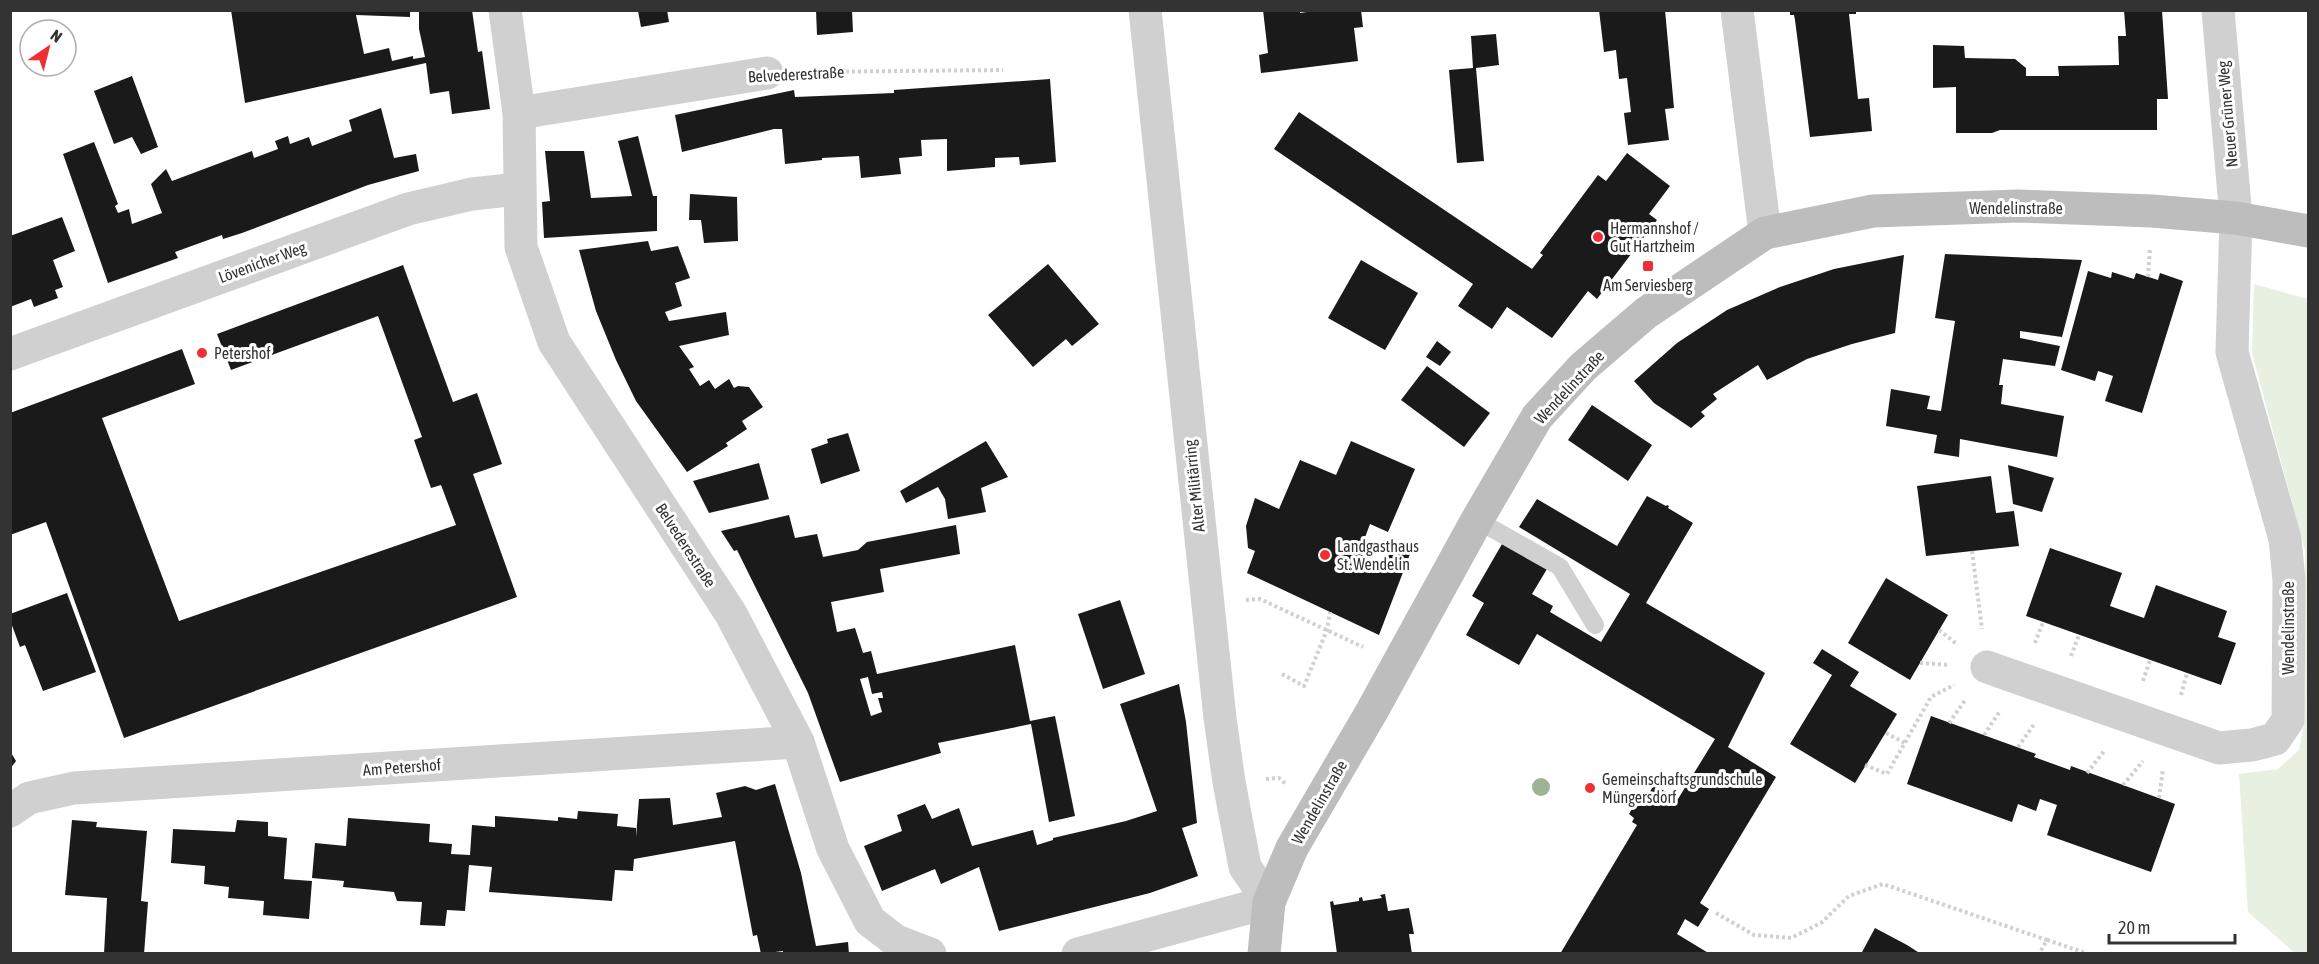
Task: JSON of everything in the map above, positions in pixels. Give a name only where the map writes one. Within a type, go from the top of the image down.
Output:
[{"type":"street","name":"Belvederestraße","points":[[505,10],[519,113],[521,247],[554,342],[731,614],[798,742],[833,849],[870,921],[896,941],[921,952]]},
{"type":"street","name":"Alter Militärring","points":[[1145,10],[1207,605],[1229,782],[1245,867],[1269,902]]},
{"type":"street","points":[[1737,10],[1765,233]]},
{"type":"street","name":"Neuer Grüner Weg","points":[[2218,10],[2236,218]]},
{"type":"street","name":"Belvederestraße","points":[[519,113],[767,73]]},
{"type":"street","name":"Lövenicher Weg","points":[[10,354],[408,209],[472,194],[519,189]]},
{"type":"street","name":"Wendelinstraße","points":[[1269,902],[1292,848],[1315,806],[1372,711],[1477,520],[1537,417],[1583,367],[1646,314],[1765,233],[1873,211],[2018,206],[2236,218],[2308,231]]},
{"type":"street","name":"Wendelinstraße","points":[[1987,667],[2219,748],[2252,745],[2275,739],[2288,720],[2289,580],[2285,539],[2232,352],[2236,218]]},
{"type":"street","name":"Am Petershof","points":[[10,811],[29,798],[74,788],[798,742]]},
{"type":"street","points":[[1078,954],[1269,902],[1264,954]]},
{"type":"lane","points":[[1477,520],[1560,567],[1595,625]]},
{"type":"path","name":"Belvederestraße","points":[[767,73],[1003,70]]},
{"type":"path","points":[[1866,765],[1887,774],[1931,697],[1987,667],[1972,551]]},
{"type":"path","points":[[1260,599],[1398,664]]},
{"type":"path","points":[[1282,674],[1304,686],[1327,630],[1330,612]]},
{"type":"path","points":[[1886,733],[1905,743]]},
{"type":"path","points":[[1229,782],[1279,778],[1315,806]]},
{"type":"path","points":[[1716,913],[1754,935],[1791,938],[1821,922],[1849,896],[1883,884],[2089,954]]},
{"type":"path","points":[[2039,954],[2047,940]]},
{"type":"green space","points":[[2254,284],[2308,299],[2308,953],[2295,953],[2248,912],[2239,774],[2278,769],[2299,750],[2304,723],[2305,551],[2252,353]]},
{"type":"building","points":[[231,10],[410,10],[410,17],[356,15],[364,54],[389,48],[392,61],[413,56],[413,59],[425,57],[419,29],[419,10],[472,10],[478,52],[482,51],[490,109],[452,114],[449,91],[430,94],[426,63],[245,103]]},
{"type":"building","points":[[667,10],[669,22],[641,27],[638,11]]},
{"type":"building","points":[[816,10],[852,10],[853,32],[817,35]]},
{"type":"building","points":[[1263,10],[1300,10],[1300,13],[1320,10],[1361,10],[1363,27],[1354,28],[1358,61],[1261,73],[1259,55],[1268,53]]},
{"type":"building","points":[[1599,10],[1665,10],[1674,108],[1665,109],[1669,140],[1628,145],[1624,113],[1631,112],[1627,78],[1619,79],[1616,50],[1604,52]]},
{"type":"building","points":[[1790,10],[1856,10],[1856,14],[1849,14],[1858,99],[1869,98],[1872,131],[1810,137],[1795,20],[1794,15],[1790,15]]},
{"type":"building","points":[[2124,10],[2162,10],[2168,99],[2157,99],[2157,130],[2000,130],[1992,133],[1956,133],[1956,87],[1933,88],[1933,45],[1964,46],[1965,58],[2015,59],[2026,68],[2026,76],[2059,76],[2058,66],[2119,65],[2118,36],[2126,36]]},
{"type":"building","points":[[1496,34],[1499,65],[1476,68],[1484,161],[1457,163],[1449,70],[1473,68],[1471,36]]},
{"type":"building","points":[[132,76],[158,147],[141,154],[132,137],[114,144],[94,91]]},
{"type":"building","points":[[1050,79],[1056,162],[1020,165],[1019,157],[995,158],[995,167],[947,171],[947,139],[921,140],[922,156],[899,158],[901,174],[861,178],[859,156],[822,158],[822,160],[785,164],[782,129],[682,152],[675,115],[794,90],[795,97],[894,93],[894,90]]},
{"type":"building","points":[[381,108],[394,158],[416,154],[419,171],[368,185],[242,233],[223,239],[222,235],[175,252],[178,258],[108,283],[63,154],[94,142],[118,204],[115,206],[118,213],[129,209],[132,224],[162,213],[151,184],[166,169],[172,181],[252,151],[254,158],[278,149],[275,141],[288,136],[290,144],[309,137],[312,146],[352,131],[349,120]]},
{"type":"building","points":[[1299,112],[1532,269],[1543,255],[1540,253],[1598,175],[1606,181],[1627,153],[1670,186],[1649,214],[1657,220],[1597,299],[1588,291],[1552,338],[1507,307],[1492,329],[1458,306],[1473,284],[1274,149]]},
{"type":"building","points":[[638,136],[653,196],[657,196],[657,231],[544,238],[542,202],[550,201],[545,151],[584,151],[591,198],[632,196],[618,141]]},
{"type":"building","points":[[690,194],[737,197],[738,241],[704,243],[701,220],[689,220]]},
{"type":"building","points":[[62,217],[75,251],[53,260],[63,287],[55,290],[58,298],[34,307],[31,299],[10,307],[10,236]]},
{"type":"building","points":[[648,241],[651,251],[678,246],[690,278],[675,283],[682,306],[665,312],[669,321],[726,312],[729,335],[679,346],[694,367],[689,369],[700,386],[709,380],[715,389],[729,379],[734,388],[749,387],[763,407],[742,421],[747,429],[726,443],[728,446],[687,472],[636,401],[616,360],[596,311],[579,250]]},
{"type":"building","points":[[1945,254],[2082,260],[2062,337],[2020,331],[2020,338],[2060,346],[2055,366],[2003,359],[1999,385],[2003,385],[2001,404],[2064,416],[2057,457],[1960,439],[1959,457],[1934,453],[1937,435],[1886,426],[1891,389],[1930,396],[1927,409],[1941,411],[1955,321],[1935,318]]},
{"type":"building","points":[[1904,255],[1895,333],[1807,359],[1767,380],[1758,365],[1713,394],[1717,399],[1701,412],[1705,416],[1691,428],[1654,403],[1634,381],[1677,343],[1727,310],[1780,287],[1834,269]]},
{"type":"building","points":[[1361,260],[1418,293],[1385,350],[1328,318]]},
{"type":"building","points":[[1048,264],[1099,324],[1072,346],[1066,339],[1033,367],[988,315]]},
{"type":"building","points":[[403,265],[453,402],[477,393],[502,464],[473,474],[517,597],[124,738],[46,522],[10,535],[10,413],[182,349],[195,384],[102,418],[179,621],[456,525],[441,485],[431,488],[414,440],[422,437],[378,316],[231,370],[217,334]]},
{"type":"building","points":[[2088,271],[2111,278],[2112,272],[2134,279],[2136,273],[2158,280],[2160,273],[2183,281],[2142,413],[2105,401],[2113,376],[2098,371],[2095,381],[2061,370]]},
{"type":"building","points":[[1437,341],[1451,352],[1440,366],[1426,357]]},
{"type":"building","points":[[1427,366],[1490,413],[1464,447],[1401,400]]},
{"type":"building","points":[[1592,405],[1652,445],[1628,481],[1568,440]]},
{"type":"building","points":[[848,433],[860,471],[821,484],[811,449],[828,443],[827,439]]},
{"type":"building","points":[[986,441],[1008,477],[981,488],[986,512],[948,519],[945,499],[938,487],[906,503],[900,491]]},
{"type":"building","points":[[1351,441],[1415,469],[1388,532],[1370,524],[1361,548],[1368,552],[1366,556],[1385,565],[1391,547],[1410,554],[1379,635],[1247,573],[1255,551],[1248,548],[1246,526],[1255,498],[1279,509],[1300,460],[1336,475]]},
{"type":"building","points":[[759,463],[769,499],[709,513],[693,481]]},
{"type":"building","points":[[2008,465],[2054,478],[2042,512],[2013,504]]},
{"type":"building","points":[[1991,476],[1996,513],[2014,511],[2019,546],[1926,556],[1917,486]]},
{"type":"building","points":[[1647,496],[1669,506],[1668,508],[1693,523],[1646,603],[1765,673],[1728,747],[1776,777],[1700,903],[1709,909],[1698,927],[1685,919],[1677,934],[1710,954],[1560,954],[1637,825],[1632,822],[1634,818],[1629,814],[1640,795],[1646,798],[1654,785],[1678,799],[1715,739],[1537,634],[1519,665],[1466,635],[1484,603],[1472,596],[1502,544],[1547,569],[1532,594],[1553,606],[1550,612],[1601,642],[1630,594],[1519,527],[1537,499],[1617,546]]},
{"type":"building","points":[[789,515],[795,538],[817,534],[823,557],[858,550],[867,542],[956,525],[960,554],[880,569],[884,592],[831,602],[837,632],[855,628],[863,653],[871,651],[877,674],[1015,645],[1030,721],[1055,716],[1075,816],[1049,822],[1031,724],[938,743],[941,753],[840,782],[808,693],[737,550],[734,551],[721,531]],"holes":[[[868,677],[872,694],[882,692],[883,698],[878,698],[882,712],[871,716],[860,679]]]},
{"type":"building","points":[[2050,548],[2122,573],[2110,606],[2144,618],[2156,585],[2227,611],[2218,637],[2236,643],[2221,685],[2026,616]]},
{"type":"building","points":[[1886,578],[1948,615],[1910,680],[1848,643]]},
{"type":"building","points":[[67,593],[96,672],[43,691],[25,645],[20,647],[10,614]]},
{"type":"building","points":[[1120,600],[1145,674],[1103,689],[1078,614]]},
{"type":"building","points":[[1822,649],[1859,672],[1850,686],[1897,714],[1855,783],[1790,744],[1832,675],[1813,663]]},
{"type":"building","points":[[1179,684],[1186,722],[1197,823],[1182,828],[1198,876],[1150,893],[999,931],[979,867],[941,884],[935,869],[882,891],[864,846],[902,831],[897,815],[925,804],[932,819],[959,808],[972,846],[1033,830],[1037,845],[1053,840],[1053,838],[1126,821],[1157,811],[1120,704]]},
{"type":"building","points":[[1931,716],[2036,754],[2034,757],[2070,770],[2071,766],[2175,804],[2151,872],[2047,835],[2057,805],[2040,799],[2036,811],[2018,804],[2012,822],[1907,784]]},
{"type":"building","points":[[10,751],[16,761],[10,769]]},
{"type":"building","points":[[775,784],[801,873],[816,946],[848,942],[849,954],[783,954],[783,951],[761,954],[757,935],[753,936],[735,841],[634,859],[633,871],[615,870],[612,901],[489,892],[492,867],[469,865],[465,911],[447,910],[445,926],[420,925],[422,902],[397,901],[394,892],[343,887],[344,881],[312,878],[315,843],[346,846],[348,818],[430,824],[429,842],[452,844],[451,854],[470,855],[472,825],[495,827],[495,816],[558,821],[558,817],[577,819],[578,811],[618,814],[617,826],[636,828],[636,837],[639,799],[670,798],[673,825],[722,817],[716,793],[745,786],[756,790]]},
{"type":"building","points":[[72,820],[97,822],[96,827],[147,831],[141,901],[148,902],[144,954],[104,954],[107,898],[65,895]]},
{"type":"building","points":[[237,820],[268,822],[268,836],[287,838],[284,879],[312,881],[309,919],[263,915],[264,901],[228,898],[229,887],[204,884],[205,866],[171,863],[173,829],[235,832]]},
{"type":"building","points":[[1385,894],[1388,911],[1409,908],[1414,934],[1409,934],[1412,954],[1337,954],[1330,902],[1333,901],[1334,905],[1359,901],[1362,897],[1363,901],[1382,898],[1380,895]]},
{"type":"building","points":[[1875,928],[1907,945],[1921,954],[1861,954]]},
{"type":"place","name":"Hermannshof / Gut Hartzheim","points":[[1598,237]]},
{"type":"place","name":"Am Serviesberg","points":[[1648,266]]},
{"type":"place","name":"Petershof","points":[[202,353]]},
{"type":"place","name":"Landgasthaus St. Wendelin","points":[[1325,555]]},
{"type":"place","name":"Gemeinschaftsgrundschule Müngersdorf","points":[[1590,788]]}]
